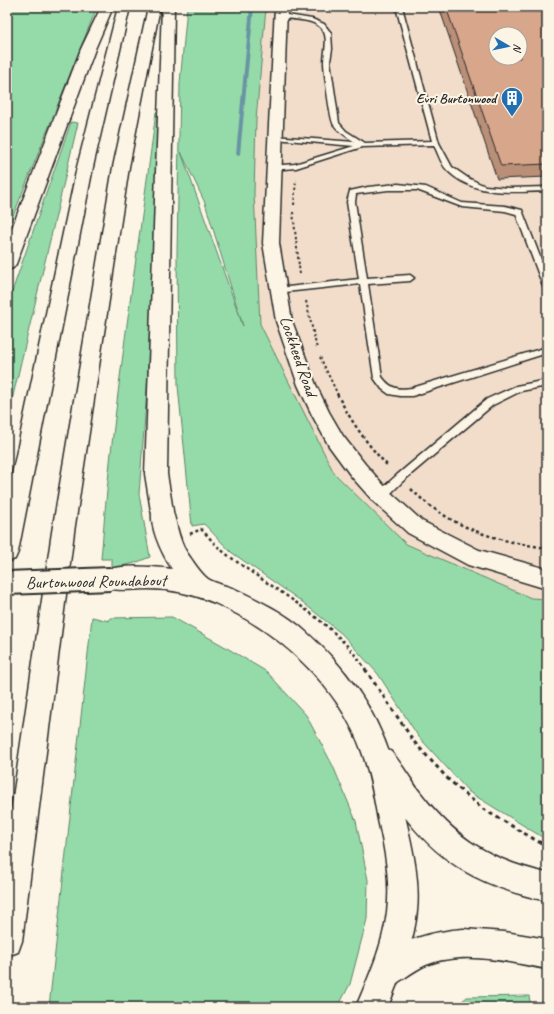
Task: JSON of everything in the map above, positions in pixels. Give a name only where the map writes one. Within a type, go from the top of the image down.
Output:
[{"type":"main road","points":[[7,264],[88,49],[107,7]]},
{"type":"main road","points":[[7,552],[85,167],[124,7]]},
{"type":"main road","points":[[7,941],[65,524],[121,167],[154,7]]},
{"type":"main road","points":[[168,7],[156,474],[164,530],[170,544],[189,575],[200,586]]},
{"type":"main road","name":"Burtonwood Roundabout","points":[[7,583],[111,579],[156,579],[179,581],[200,586],[254,611],[280,626],[301,643],[321,663],[343,691],[358,716],[375,751],[396,840],[403,897],[400,926],[387,973],[372,1007]]},
{"type":"main road","points":[[375,751],[401,790],[424,819],[443,839],[466,855],[492,870],[547,887]]},
{"type":"main road","points":[[387,973],[398,963],[415,954],[436,946],[455,943],[479,944],[547,954]]},
{"type":"street","name":"Lockheed Road","points":[[281,11],[272,243],[284,321],[307,384],[321,415],[336,441],[358,470],[381,496],[415,527],[474,558],[547,579]]},
{"type":"lane","points":[[399,7],[436,143],[449,168],[466,180],[484,188],[509,190],[547,189]]},
{"type":"lane","points":[[281,11],[322,25],[328,33],[329,49],[327,61],[336,123],[344,132],[364,145]]},
{"type":"lane","points":[[275,137],[364,145],[436,143]]},
{"type":"lane","points":[[274,168],[296,166],[364,145]]},
{"type":"lane","points":[[547,286],[519,212],[511,208],[479,208],[461,205],[421,188],[411,187],[363,190],[353,193],[350,202],[378,378],[389,391],[400,394],[412,392],[547,350]]},
{"type":"lane","points":[[279,291],[363,281],[410,278]]},
{"type":"lane","points":[[381,496],[400,478],[490,402],[519,388],[547,383]]},
{"type":"path","points":[[296,184],[293,211],[300,277]]},
{"type":"path","points":[[305,299],[317,351],[340,400],[375,454]]},
{"type":"path","points":[[434,510],[465,527],[505,540],[547,548]]},
{"type":"shaded area","points":[[230,7],[547,7],[547,723],[309,504],[205,203]]},
{"type":"green space","points":[[14,7],[97,7],[7,231],[7,13]]},
{"type":"green space","points":[[187,7],[266,7],[256,120],[254,193],[260,324],[334,473],[406,544],[531,598],[547,599],[547,840],[469,792],[418,736],[378,674],[342,634],[301,601],[231,552],[204,524],[192,526],[178,386],[177,253],[180,83]],"holes":[[[181,152],[205,203],[243,326]]]},
{"type":"green space","points":[[156,112],[159,112],[147,390],[139,494],[150,557],[135,563],[112,568],[112,559],[101,559],[106,503],[118,391]]},
{"type":"green space","points":[[71,122],[78,123],[7,421],[7,306]]},
{"type":"green space","points":[[92,617],[109,621],[110,618],[172,617],[267,672],[306,715],[333,766],[356,821],[368,880],[367,919],[350,984],[338,1007],[49,1007]]},
{"type":"green space","points":[[529,996],[531,1007],[455,1007],[467,997]]},
{"type":"building","name":"Evri Burtonwood","points":[[446,7],[547,7],[547,164],[501,166]]},
{"type":"waterway","points":[[238,154],[252,7]]},
{"type":"place","name":"Evri Burtonwood","points":[[512,118]]}]
